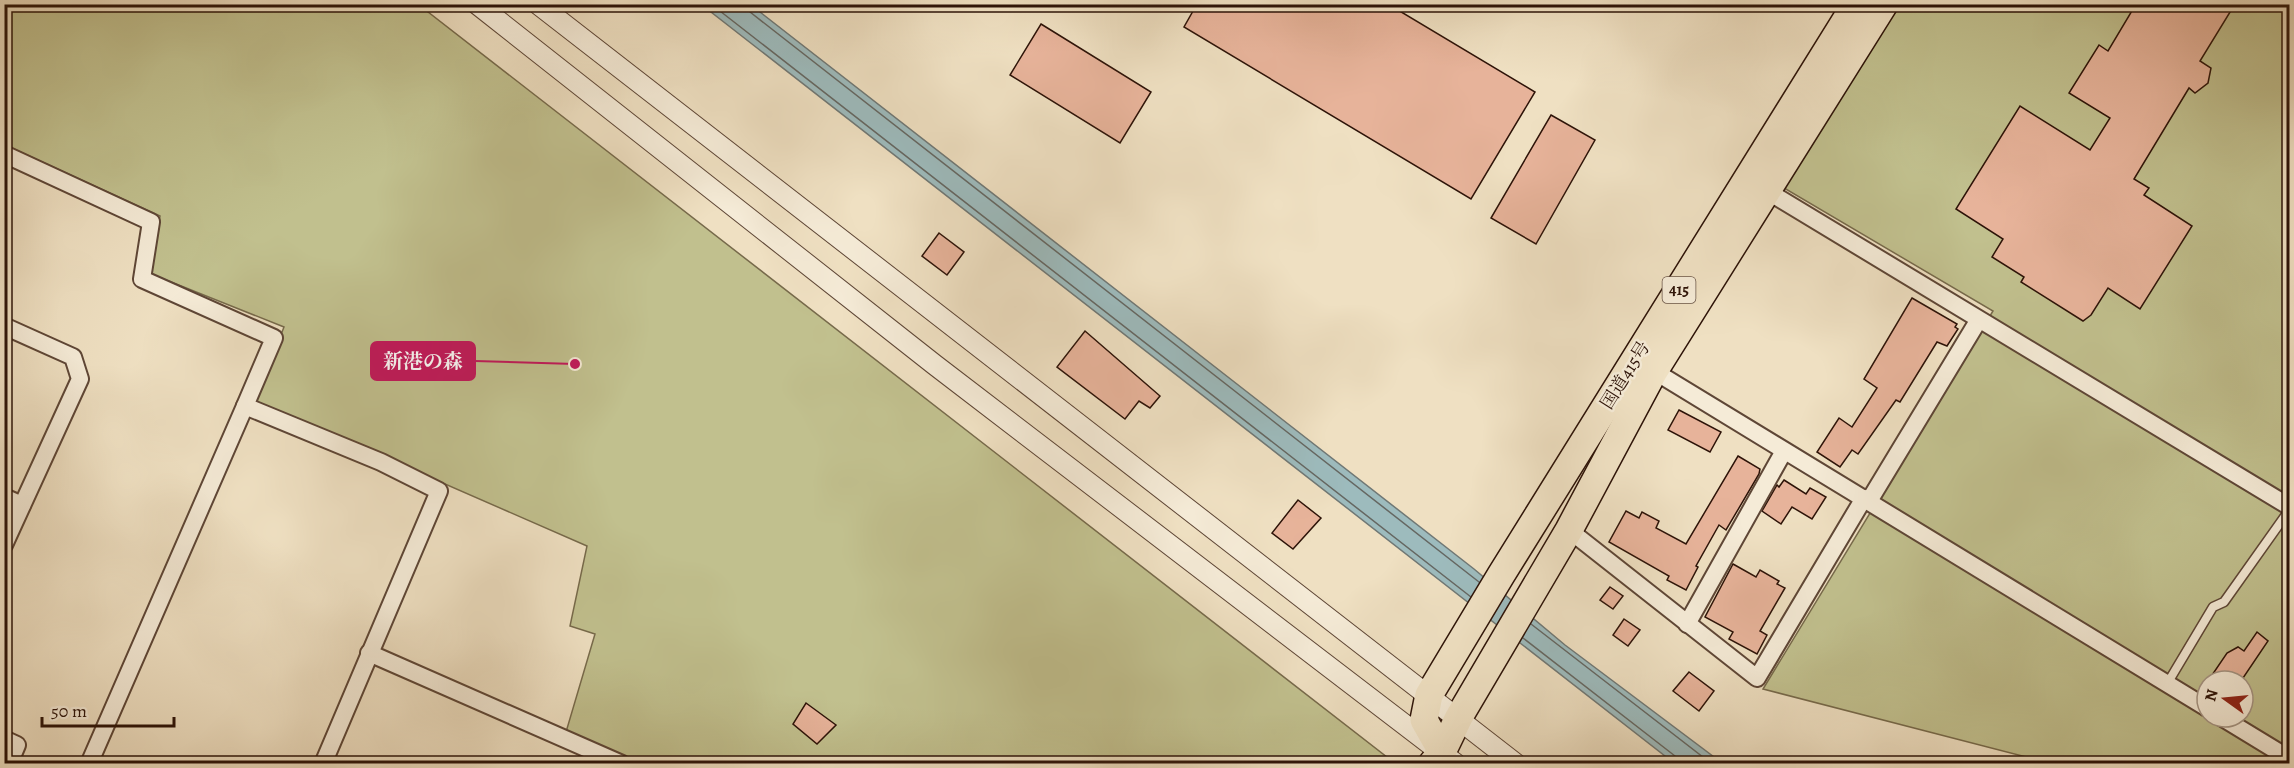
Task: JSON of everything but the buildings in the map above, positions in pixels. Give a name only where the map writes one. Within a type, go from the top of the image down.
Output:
[{"type":"highway","name":"国道415号","points":[[1443,760],[1424,720],[1429,695],[1501,575],[1856,4]]},
{"type":"highway","name":"国道415号","points":[[1443,760],[1458,717],[1569,530],[1654,371],[1884,4]]},
{"type":"street","points":[[477,4],[926,358],[1443,760]]},
{"type":"street","points":[[538,4],[1516,764]]},
{"type":"street","points":[[4,154],[151,222],[142,279],[274,339],[90,764]]},
{"type":"street","points":[[1767,191],[2289,508]]},
{"type":"street","points":[[1569,530],[1757,678],[1978,321]]},
{"type":"street","points":[[4,326],[73,357],[80,379],[4,545]]},
{"type":"street","points":[[1654,371],[2195,701]]},
{"type":"street","points":[[245,406],[381,462],[439,491],[323,764]]},
{"type":"street","points":[[1687,624],[1784,451]]},
{"type":"street","points":[[4,497],[22,505]]},
{"type":"street","points":[[369,653],[622,764]]},
{"type":"street","points":[[2240,729],[2289,759]]},
{"type":"street","points":[[4,739],[17,745],[9,764]]},
{"type":"lane","points":[[2168,684],[2213,607],[2224,602],[2289,508]]},
{"type":"shaded area","points":[[5,5],[419,5],[1392,761],[1391,764],[639,764],[566,732],[595,634],[570,626],[587,546],[255,401],[284,327],[151,274],[160,216],[5,145]]},
{"type":"shaded area","points":[[1895,5],[2289,5],[2290,746],[2282,757],[2034,759],[1763,689],[1993,311],[1784,188]]},
{"type":"water","points":[[702,5],[751,5],[1474,569],[1565,645],[1722,763],[1674,763]]},
{"type":"place","name":"新港の森","points":[[575,364]]}]
